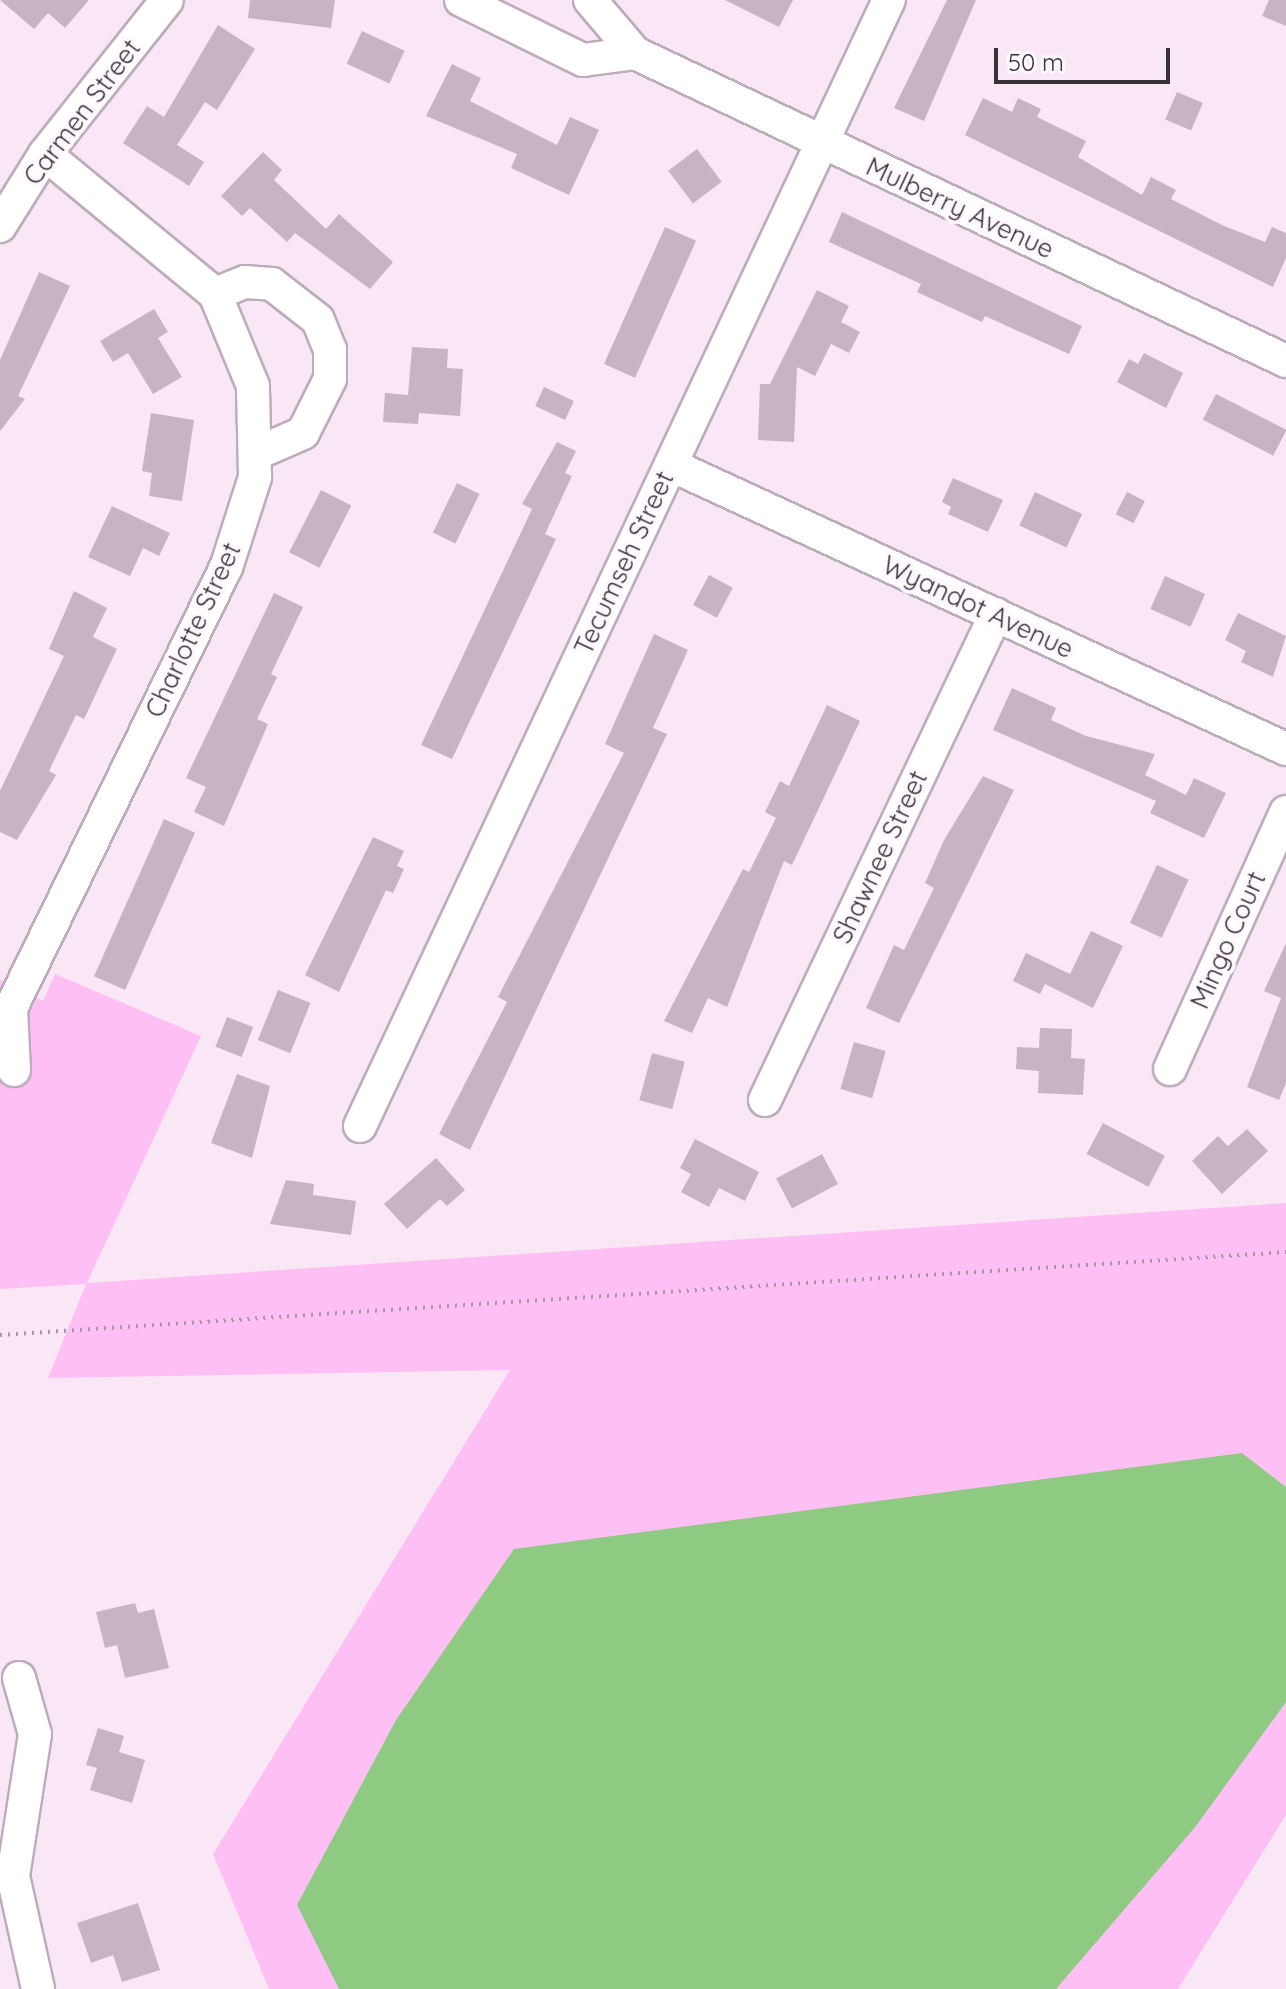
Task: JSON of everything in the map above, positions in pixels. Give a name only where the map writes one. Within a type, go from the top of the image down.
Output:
[{"type":"street","name":"Carmen Street","points":[[0,226],[45,154],[167,0]]},
{"type":"street","points":[[461,0],[583,60],[635,53]]},
{"type":"street","name":"Mulberry Avenue","points":[[590,0],[635,53],[821,144],[1286,361]]},
{"type":"street","name":"Tecumseh Street","points":[[360,1126],[889,0]]},
{"type":"street","name":"Charlotte Street","points":[[14,1070],[11,1008],[226,568],[255,477],[253,386],[215,294],[45,154]]},
{"type":"street","points":[[215,294],[245,282],[272,284],[318,320],[330,349],[330,379],[303,433],[255,454]]},
{"type":"street","name":"Wyandot Avenue","points":[[671,465],[1286,749]]},
{"type":"street","name":"Shawnee Street","points":[[765,1100],[996,614]]},
{"type":"street","name":"Mingo Court","points":[[1170,1069],[1286,812]]},
{"type":"street","points":[[19,1678],[35,1734],[13,1876],[38,1989]]},
{"type":"path","points":[[0,1335],[1286,1252]]},
{"type":"shaded area","points":[[55,974],[201,1036],[87,1283],[1286,1203],[1286,1815],[1178,1989],[269,1989],[213,1854],[510,1370],[48,1378],[86,1284],[0,1289],[0,980],[43,1001]]},
{"type":"shaded area","points":[[1242,1453],[1286,1487],[1286,1702],[1196,1826],[1056,1989],[339,1989],[297,1905],[396,1720],[514,1549]]},
{"type":"building","points":[[0,0],[89,0],[65,28],[48,13],[34,29]]},
{"type":"building","points":[[250,0],[335,0],[331,28],[248,18]]},
{"type":"building","points":[[725,0],[793,0],[779,27]]},
{"type":"building","points":[[947,0],[976,0],[924,121],[894,108]]},
{"type":"building","points":[[1269,0],[1286,0],[1286,26],[1262,16]]},
{"type":"building","points":[[218,25],[255,49],[217,110],[205,102],[177,145],[204,162],[189,186],[123,143],[147,106],[164,117]]},
{"type":"building","points":[[362,31],[405,51],[389,83],[347,64]]},
{"type":"building","points":[[452,64],[481,78],[470,101],[557,145],[570,117],[599,130],[569,195],[511,168],[517,154],[426,116]]},
{"type":"building","points":[[1177,92],[1203,103],[1191,131],[1165,120]]},
{"type":"building","points":[[983,98],[1012,112],[1018,98],[1041,109],[1037,117],[1086,141],[1078,157],[1142,195],[1151,177],[1176,190],[1171,199],[1224,226],[1265,242],[1272,227],[1286,233],[1286,258],[1273,287],[965,135]]},
{"type":"building","points":[[697,149],[722,182],[693,203],[668,171]]},
{"type":"building","points":[[263,152],[282,170],[274,180],[326,229],[339,214],[393,262],[370,289],[295,233],[287,242],[250,208],[242,216],[221,196]]},
{"type":"building","points":[[842,212],[1082,326],[1069,354],[985,316],[982,322],[917,292],[921,284],[829,242]]},
{"type":"building","points":[[665,227],[696,241],[635,378],[604,364]]},
{"type":"building","points":[[39,272],[70,286],[18,396],[25,399],[0,431],[0,360]]},
{"type":"building","points":[[817,290],[849,306],[841,322],[860,332],[849,353],[831,344],[815,376],[797,367],[794,442],[758,440],[760,384],[770,384]]},
{"type":"building","points":[[154,309],[168,332],[158,338],[182,377],[153,394],[128,353],[113,362],[100,341]]},
{"type":"building","points":[[412,347],[448,349],[447,368],[463,369],[460,416],[419,413],[418,424],[383,422],[385,393],[408,395]]},
{"type":"building","points":[[1144,353],[1183,373],[1166,408],[1117,382],[1129,359],[1138,364]]},
{"type":"building","points":[[544,387],[574,401],[565,420],[535,406]]},
{"type":"building","points":[[1216,394],[1286,430],[1273,456],[1203,420]]},
{"type":"building","points":[[151,413],[194,420],[182,501],[149,496],[152,473],[142,471]]},
{"type":"building","points":[[557,442],[576,451],[565,473],[572,476],[545,534],[556,539],[452,759],[421,745],[532,509],[522,504]]},
{"type":"building","points":[[953,478],[1003,500],[988,532],[948,514],[951,507],[942,502]]},
{"type":"building","points":[[457,483],[479,494],[455,543],[433,532]]},
{"type":"building","points":[[321,490],[351,505],[320,568],[289,552]]},
{"type":"building","points":[[1035,492],[1082,514],[1066,548],[1019,526]]},
{"type":"building","points":[[1127,492],[1145,501],[1133,523],[1116,514]]},
{"type":"building","points":[[112,506],[170,533],[159,556],[143,548],[130,576],[88,557]]},
{"type":"building","points":[[709,575],[733,588],[717,618],[693,605]]},
{"type":"building","points":[[1165,576],[1205,594],[1191,627],[1150,609]]},
{"type":"building","points":[[74,591],[107,608],[93,637],[117,649],[84,719],[76,715],[49,771],[56,775],[17,840],[0,832],[0,791],[64,656],[49,649]]},
{"type":"building","points":[[274,593],[303,607],[271,674],[277,677],[257,719],[268,724],[224,826],[194,812],[206,787],[186,778]]},
{"type":"building","points":[[1238,613],[1286,636],[1273,677],[1241,662],[1246,651],[1225,640]]},
{"type":"building","points":[[654,634],[688,650],[653,728],[667,734],[470,1150],[439,1134],[507,1002],[498,997],[624,753],[605,744]]},
{"type":"building","points":[[1012,688],[1056,708],[1051,720],[1086,736],[1155,754],[1145,775],[1186,795],[1194,778],[1226,793],[1204,838],[1150,813],[1156,801],[993,730]]},
{"type":"building","points":[[827,705],[860,721],[792,865],[784,861],[727,1007],[708,998],[692,1033],[664,1021],[743,869],[749,872],[776,818],[765,812],[780,781],[789,786]]},
{"type":"building","points":[[983,776],[1014,790],[899,1023],[866,1008],[894,945],[904,950],[934,888],[925,883],[944,840]]},
{"type":"building","points":[[164,819],[195,833],[125,990],[94,976]]},
{"type":"building","points":[[373,837],[404,851],[397,866],[404,869],[393,893],[386,890],[339,992],[305,975]]},
{"type":"building","points":[[1157,865],[1189,880],[1162,938],[1130,923]]},
{"type":"building","points":[[1091,931],[1123,946],[1093,1008],[1045,984],[1040,994],[1013,981],[1026,953],[1070,974]]},
{"type":"building","points":[[1286,943],[1286,1083],[1279,1100],[1247,1087],[1281,998],[1264,991]]},
{"type":"building","points":[[278,990],[310,1003],[290,1053],[258,1040]]},
{"type":"building","points":[[227,1017],[253,1027],[242,1057],[216,1047]]},
{"type":"building","points":[[1040,1028],[1072,1029],[1071,1058],[1085,1059],[1083,1095],[1038,1093],[1039,1071],[1016,1069],[1017,1047],[1039,1048]]},
{"type":"building","points":[[854,1042],[886,1051],[872,1098],[840,1089]]},
{"type":"building","points":[[652,1053],[685,1062],[672,1109],[639,1100]]},
{"type":"building","points":[[237,1074],[270,1086],[252,1158],[211,1143]]},
{"type":"building","points":[[1103,1123],[1165,1156],[1148,1187],[1087,1154]]},
{"type":"building","points":[[1247,1129],[1268,1151],[1222,1194],[1192,1161],[1218,1136],[1228,1146]]},
{"type":"building","points":[[695,1139],[759,1172],[745,1201],[719,1188],[709,1207],[681,1192],[691,1174],[680,1168]]},
{"type":"building","points":[[822,1154],[838,1184],[792,1208],[776,1178]]},
{"type":"building","points":[[436,1158],[465,1190],[447,1206],[440,1199],[407,1229],[384,1204]]},
{"type":"building","points":[[286,1180],[314,1184],[313,1195],[356,1201],[351,1235],[270,1224]]},
{"type":"building","points":[[135,1603],[138,1613],[154,1609],[169,1668],[125,1678],[117,1645],[105,1648],[96,1612]]},
{"type":"building","points":[[98,1728],[124,1736],[119,1752],[145,1760],[132,1803],[90,1790],[97,1768],[86,1765]]},
{"type":"building","points":[[138,1903],[160,1970],[122,1982],[113,1955],[91,1963],[77,1923]]}]
